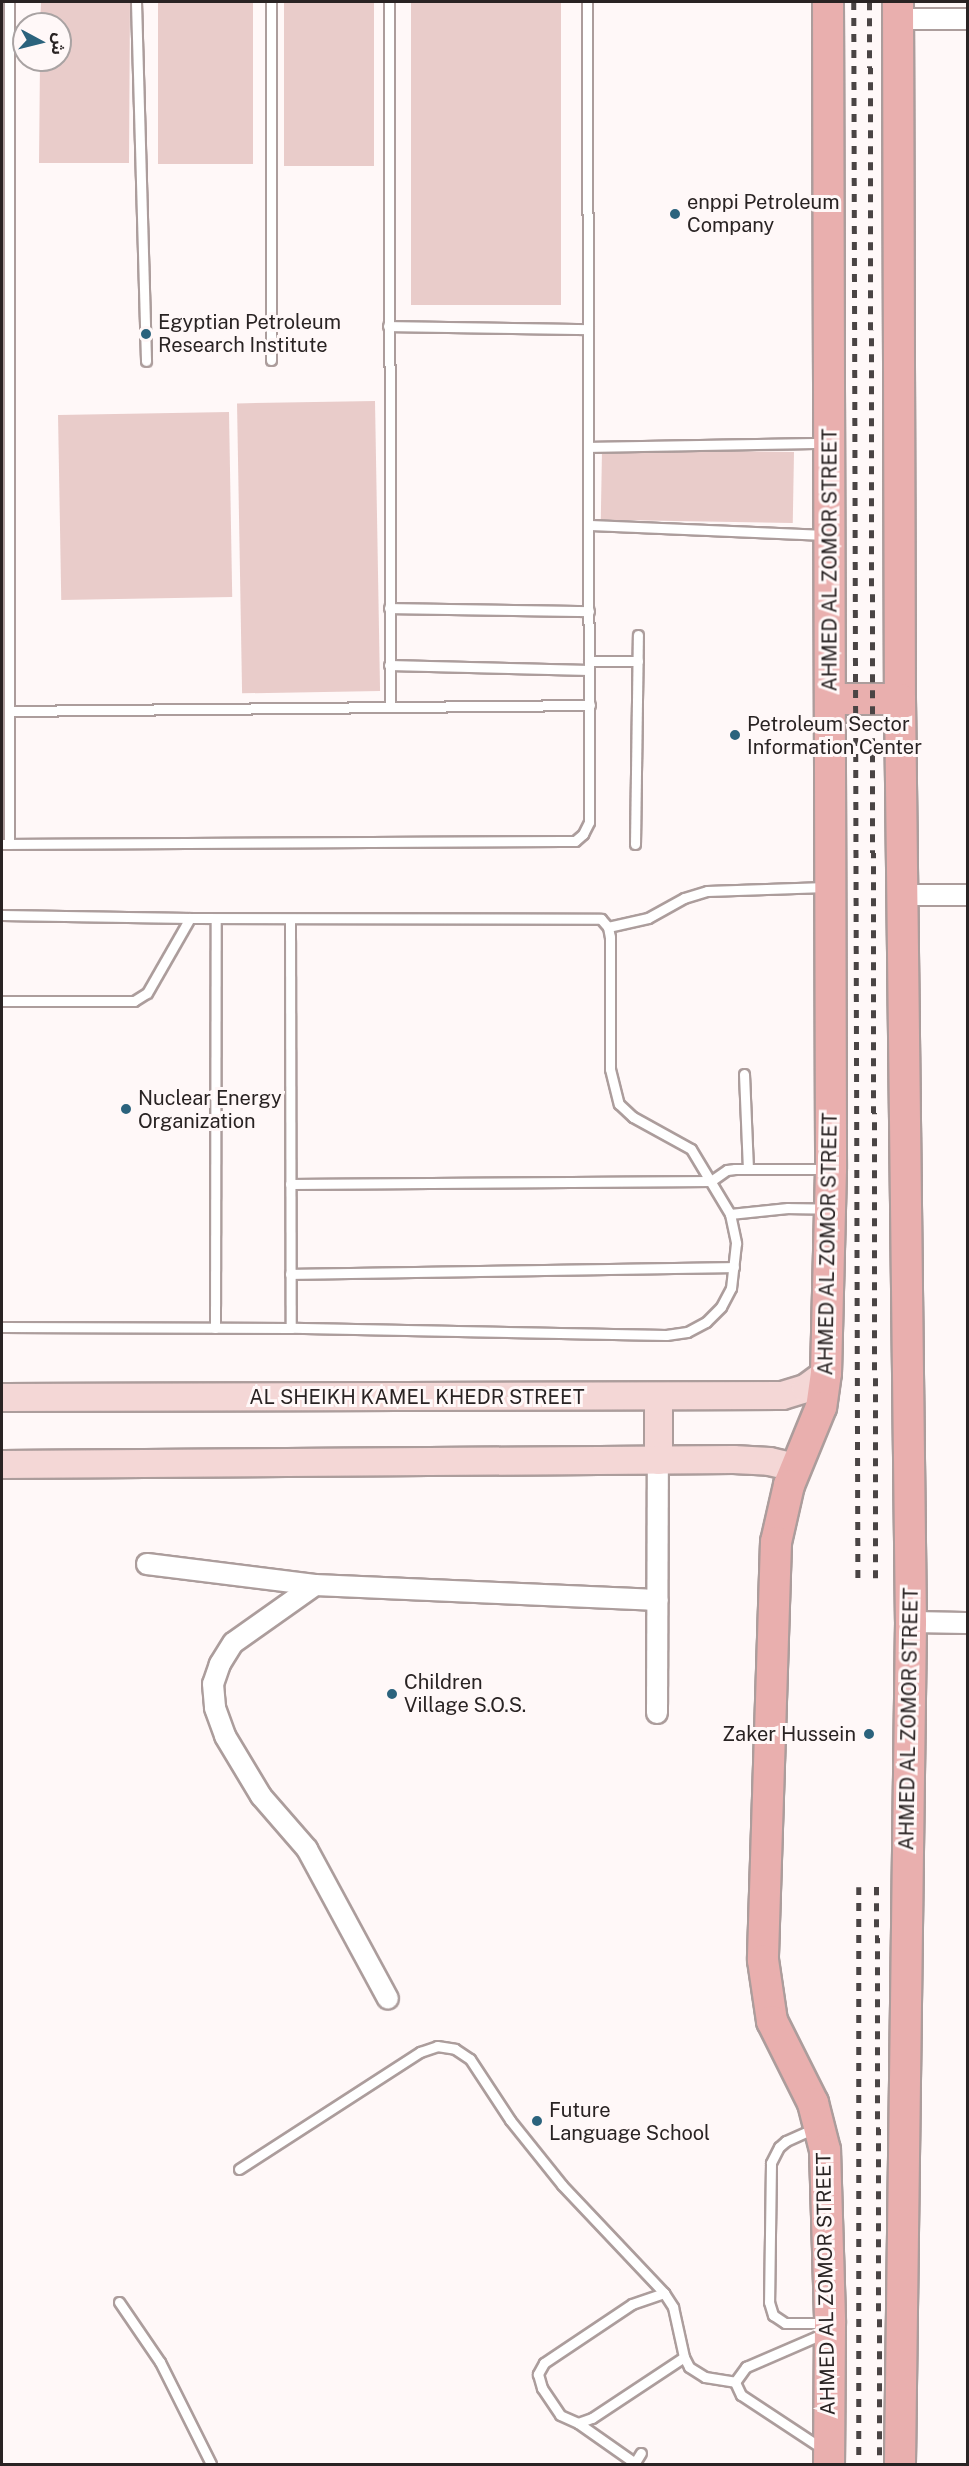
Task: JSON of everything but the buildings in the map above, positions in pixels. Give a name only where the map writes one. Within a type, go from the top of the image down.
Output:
[{"type":"main road","name":"AHMED AL ZOMOR STREET","points":[[828,2],[831,1209],[826,1373],[821,1407],[783,1504],[776,1542],[763,1960],[771,2020],[778,2039],[804,2081],[820,2127],[828,2174],[829,2458]]},
{"type":"main road","name":"AHMED AL ZOMOR STREET","points":[[898,10],[900,699],[911,1622],[900,2464]]},
{"type":"main road","points":[[831,699],[900,699]]},
{"type":"main road","name":"AL SHEIKH KAMEL KHEDR STREET","points":[[2,1397],[782,1395],[805,1388],[826,1373]]},
{"type":"main road","points":[[658,1397],[658,1460]]},
{"type":"main road","points":[[2,1464],[751,1459],[796,1467]]},
{"type":"street","points":[[898,10],[968,19]]},
{"type":"street","points":[[902,895],[968,895]]},
{"type":"street","points":[[657,1713],[658,1460]]},
{"type":"street","points":[[147,1564],[315,1585],[658,1600]]},
{"type":"street","points":[[315,1585],[233,1643],[220,1664],[213,1684],[215,1708],[225,1736],[261,1796],[307,1849],[388,1999]]},
{"type":"street","points":[[911,1622],[968,1623]]},
{"type":"lane","points":[[9,2],[5,510],[9,711],[5,844],[575,841],[583,834],[589,822],[590,705],[587,2]]},
{"type":"lane","points":[[136,2],[146,361]]},
{"type":"lane","points":[[271,2],[271,360]]},
{"type":"lane","points":[[388,2],[390,707]]},
{"type":"lane","points":[[388,326],[588,329]]},
{"type":"lane","points":[[589,447],[829,443]]},
{"type":"lane","points":[[589,525],[830,535]]},
{"type":"lane","points":[[389,608],[589,610]]},
{"type":"lane","points":[[635,844],[638,635]]},
{"type":"lane","points":[[389,665],[589,665],[638,661]]},
{"type":"lane","points":[[9,711],[590,705]]},
{"type":"lane","points":[[608,927],[648,918],[684,898],[707,891],[831,887]]},
{"type":"lane","points":[[2,915],[216,919],[590,917],[601,919],[608,927],[610,1069],[619,1104],[633,1118],[691,1149],[730,1214],[736,1243],[731,1288],[722,1307],[706,1322],[687,1332],[666,1335],[291,1328],[2,1327]]},
{"type":"lane","points":[[2,1001],[134,1001],[147,993],[190,918]]},
{"type":"lane","points":[[215,1328],[216,919]]},
{"type":"lane","points":[[290,919],[291,1328]]},
{"type":"lane","points":[[744,1074],[748,1168]]},
{"type":"lane","points":[[290,1184],[711,1181],[727,1170],[831,1169]]},
{"type":"lane","points":[[730,1214],[788,1209],[831,1209]]},
{"type":"lane","points":[[290,1274],[734,1267]]},
{"type":"lane","points":[[239,2169],[420,2052],[437,2046],[455,2049],[470,2060],[510,2120],[548,2169],[664,2293],[673,2307],[684,2356],[697,2374],[735,2382]]},
{"type":"lane","points":[[820,2127],[786,2141],[779,2147],[771,2163],[769,2302],[773,2315],[785,2323],[830,2327]]},
{"type":"lane","points":[[641,2452],[635,2464],[578,2423],[560,2415],[542,2388],[538,2374],[544,2363],[632,2304],[664,2293]]},
{"type":"lane","points":[[119,2302],[160,2362],[211,2464]]},
{"type":"lane","points":[[735,2382],[746,2367],[830,2327]]},
{"type":"lane","points":[[578,2423],[592,2418],[684,2356]]},
{"type":"lane","points":[[735,2382],[741,2395],[829,2458]]},
{"type":"shaded area","points":[[41,2],[130,2],[129,163],[39,163],[40,72],[72,72],[72,12],[41,12]]},
{"type":"shaded area","points":[[158,2],[253,2],[253,164],[158,164]]},
{"type":"shaded area","points":[[284,2],[374,2],[374,166],[284,166]]},
{"type":"shaded area","points":[[411,2],[561,2],[561,305],[411,305]]},
{"type":"shaded area","points":[[375,401],[380,691],[242,693],[237,403]]},
{"type":"shaded area","points":[[229,412],[232,597],[61,600],[58,415]]},
{"type":"shaded area","points":[[602,449],[794,452],[793,523],[601,520]]},
{"type":"railway","points":[[854,2],[858,1582]]},
{"type":"railway","points":[[870,2],[876,1582]]},
{"type":"railway","points":[[859,1887],[859,2464]]},
{"type":"railway","points":[[877,1887],[880,2464]]},
{"type":"place","name":"enppi Petroleum Company","points":[[675,214]]},
{"type":"place","name":"Egyptian Petroleum Research Institute","points":[[146,334]]},
{"type":"place","name":"Petroleum Sector Information Center","points":[[735,735]]},
{"type":"place","name":"Nuclear Energy Organization","points":[[126,1109]]},
{"type":"place","name":"Children Village S.O.S.","points":[[392,1694]]},
{"type":"place","name":"Zaker Hussein","points":[[869,1734]]},
{"type":"place","name":"Future Language School","points":[[537,2121]]}]
